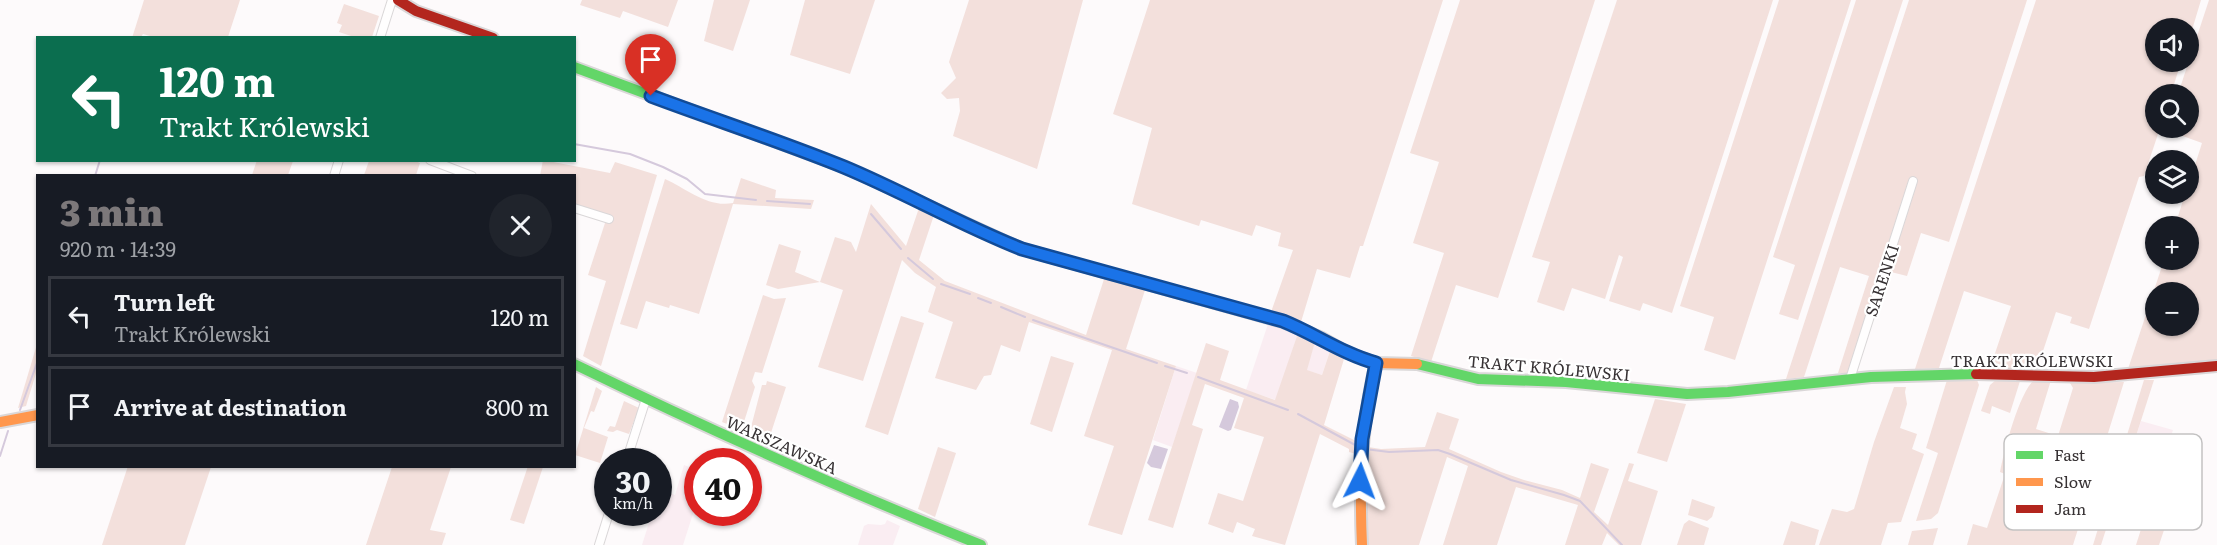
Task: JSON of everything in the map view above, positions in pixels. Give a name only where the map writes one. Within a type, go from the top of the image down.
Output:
[{"type":"street","points":[[381,36],[392,0]]},
{"type":"street","points":[[398,0],[416,11],[487,36]]},
{"type":"street","name":"TRAKT KRÓLEWSKI","points":[[576,68],[842,166],[911,196],[985,234],[1022,249],[1283,321],[1322,338],[1348,353],[1376,363],[1414,363],[1478,379],[1566,382],[1687,394],[1900,375],[1986,374],[2094,377],[2217,366]]},
{"type":"street","points":[[435,162],[467,174]]},
{"type":"street","name":"SARENKI","points":[[1850,379],[1913,182]]},
{"type":"street","points":[[576,209],[609,219]]},
{"type":"street","points":[[1362,545],[1360,494],[1362,439],[1376,363]]},
{"type":"street","name":"WARSZAWSKA","points":[[576,365],[875,502],[981,545]]},
{"type":"street","points":[[630,448],[646,399]]},
{"type":"street","points":[[0,422],[36,415]]},
{"type":"street","points":[[598,545],[605,526]]},
{"type":"shaded area","points":[[144,0],[240,0],[228,36],[150,36],[143,34],[133,36]]},
{"type":"shaded area","points":[[582,0],[678,0],[668,27],[623,11],[620,18],[580,5]]},
{"type":"shaded area","points":[[714,0],[750,0],[733,51],[704,41]]},
{"type":"shaded area","points":[[805,0],[875,0],[850,74],[790,55]]},
{"type":"shaded area","points":[[969,0],[1083,0],[1037,169],[953,136],[960,111],[959,98],[947,99],[941,93],[956,78],[949,62]]},
{"type":"shaded area","points":[[1150,0],[1443,0],[1363,246],[1360,246],[1350,278],[1317,269],[1301,322],[1271,312],[1293,250],[1278,246],[1281,233],[1256,225],[1252,236],[1201,220],[1199,226],[1132,204],[1152,128],[1113,114]]},
{"type":"shaded area","points":[[1460,0],[1595,0],[1498,298],[1456,285],[1431,362],[1411,356],[1444,253],[1413,243],[1439,162],[1410,153]]},
{"type":"shaded area","points":[[1617,0],[1773,0],[1672,313],[1643,303],[1640,311],[1609,301],[1623,257],[1619,255],[1605,299],[1572,288],[1564,311],[1537,302],[1550,262],[1532,257]]},
{"type":"shaded area","points":[[1779,0],[1851,0],[1735,360],[1704,350],[1714,317],[1680,306]]},
{"type":"shaded area","points":[[1856,0],[1903,0],[1798,320],[1779,314],[1795,265],[1773,257]]},
{"type":"shaded area","points":[[1909,0],[2027,0],[1949,242],[1921,233],[1907,276],[1887,271],[1855,373],[1838,373],[1869,276],[1840,267],[1804,377],[1786,379]]},
{"type":"shaded area","points":[[2036,0],[2201,0],[2196,18],[2145,18],[2145,72],[2178,72],[2174,84],[2145,84],[2145,138],[2157,138],[2153,150],[2145,150],[2145,173],[2144,176],[2139,177],[2089,329],[2070,323],[2072,317],[2056,312],[2037,369],[1990,368],[2011,306],[1964,291],[1939,368],[1915,369]]},
{"type":"shaded area","points":[[2209,0],[2217,0],[2217,360],[2128,369],[2145,318],[2145,336],[2199,336],[2199,282],[2157,282],[2161,270],[2199,270],[2199,216],[2178,216],[2182,204],[2199,204],[2199,152],[2202,143],[2188,138],[2199,138],[2199,84],[2181,84],[2185,72],[2199,72],[2199,30]]},
{"type":"shaded area","points":[[344,4],[379,16],[372,36],[351,36],[339,32],[342,25],[337,23]]},
{"type":"shaded area","points":[[256,162],[293,162],[288,174],[252,174]]},
{"type":"shaded area","points":[[369,162],[420,163],[416,174],[364,174]]},
{"type":"shaded area","points":[[543,162],[610,173],[615,162],[657,175],[601,366],[583,356],[606,281],[588,275],[605,223],[611,220],[576,205],[576,174],[540,174]]},
{"type":"shaded area","points":[[741,178],[776,190],[775,198],[814,200],[811,209],[733,204],[699,314],[670,305],[669,308],[646,301],[637,329],[620,324],[665,179],[698,197],[724,204],[733,203]]},
{"type":"shaded area","points":[[871,204],[906,246],[919,208],[934,215],[919,260],[945,281],[1086,335],[1105,276],[1146,287],[1126,349],[1176,366],[1122,535],[1088,525],[1114,446],[1084,436],[1112,350],[1029,322],[1020,352],[1001,345],[991,375],[984,376],[976,390],[935,378],[953,322],[928,312],[936,287],[915,273],[902,260],[863,381],[818,367],[843,290],[820,282],[835,237],[851,242],[856,252]]},
{"type":"shaded area","points":[[779,244],[801,251],[795,272],[820,282],[778,289],[766,285]]},
{"type":"shaded area","points":[[763,295],[774,299],[786,298],[762,373],[755,372],[752,381],[755,387],[743,425],[737,428],[722,422]]},
{"type":"shaded area","points":[[901,316],[924,323],[888,435],[865,427]]},
{"type":"shaded area","points":[[1268,324],[1298,333],[1276,400],[1246,390]]},
{"type":"shaded area","points":[[1298,333],[1315,342],[1307,370],[1322,375],[1330,351],[1344,359],[1324,425],[1358,442],[1356,454],[1320,434],[1285,545],[1252,536],[1255,529],[1237,522],[1233,533],[1208,524],[1218,493],[1243,501],[1264,437],[1234,428],[1244,398],[1205,384],[1192,425],[1203,429],[1173,528],[1148,520],[1206,343],[1229,351],[1220,380],[1275,400]]},
{"type":"shaded area","points":[[1315,342],[1330,351],[1322,375],[1306,370]]},
{"type":"shaded area","points":[[36,347],[36,373],[26,406],[18,408]]},
{"type":"shaded area","points":[[1051,356],[1074,363],[1052,432],[1030,424]]},
{"type":"shaded area","points":[[1176,366],[1197,373],[1172,447],[1153,440]]},
{"type":"shaded area","points":[[1947,380],[1977,380],[1979,385],[1938,513],[1931,519],[1916,521],[1938,453],[1926,448]]},
{"type":"shaded area","points":[[1996,380],[2020,381],[2010,413],[1992,406],[1990,414],[1981,411],[1990,385]]},
{"type":"shaded area","points":[[2034,380],[2051,380],[2036,429],[2052,434],[2010,434],[2028,387]]},
{"type":"shaded area","points":[[2144,380],[2154,380],[2137,434],[2127,434]]},
{"type":"shaded area","points":[[767,381],[786,387],[768,442],[755,436],[751,427],[762,385],[766,385]]},
{"type":"shaded area","points":[[2124,382],[2108,434],[2059,434],[2073,388],[2070,383]]},
{"type":"shaded area","points":[[596,387],[602,391],[594,412],[591,411],[584,428],[608,437],[605,448],[594,448],[594,461],[576,455]]},
{"type":"shaded area","points":[[1894,387],[1906,387],[1907,404],[1900,428],[1917,434],[1912,449],[1924,454],[1901,522],[1888,523],[1881,545],[1819,545],[1832,509],[1847,512],[1854,509],[1874,442]]},
{"type":"shaded area","points":[[1230,399],[1238,402],[1239,407],[1231,430],[1228,431],[1219,427]]},
{"type":"shaded area","points":[[1655,399],[1686,404],[1667,462],[1637,453]]},
{"type":"shaded area","points":[[624,401],[639,408],[629,434],[617,430],[607,431],[610,426],[615,427]]},
{"type":"shaded area","points":[[1437,412],[1459,419],[1449,449],[1524,480],[1562,490],[1580,498],[1591,463],[1609,469],[1594,512],[1608,525],[1629,463],[1634,464],[1628,481],[1658,491],[1641,545],[1619,545],[1607,533],[1602,545],[1565,545],[1578,505],[1516,487],[1497,545],[1443,545],[1468,466],[1447,457],[1419,545],[1368,545],[1364,469],[1368,447],[1381,449],[1425,447]]},
{"type":"shaded area","points":[[2141,421],[2173,430],[2172,434],[2137,434]]},
{"type":"shaded area","points":[[1154,445],[1168,449],[1161,469],[1151,467],[1147,463]]},
{"type":"shaded area","points":[[938,447],[956,453],[935,517],[918,509]]},
{"type":"shaded area","points":[[2004,455],[2004,474],[2000,472]]},
{"type":"shaded area","points":[[684,465],[684,526],[689,526],[683,545],[642,545],[648,526],[672,526],[672,494],[675,495]]},
{"type":"shaded area","points":[[127,468],[211,468],[185,545],[102,545]]},
{"type":"shaded area","points":[[392,468],[451,468],[430,530],[446,533],[442,545],[366,545]]},
{"type":"shaded area","points":[[527,468],[543,468],[524,524],[510,520]]},
{"type":"shaded area","points":[[2004,477],[2004,530],[2078,530],[2073,545],[1967,545],[1973,524],[1987,528]]},
{"type":"shaded area","points":[[1692,499],[1715,507],[1712,517],[1707,521],[1688,515]]},
{"type":"shaded area","points":[[887,520],[900,526],[893,545],[858,545],[864,526],[885,524]]},
{"type":"shaded area","points":[[1689,520],[1709,528],[1704,545],[1677,545],[1684,524]]},
{"type":"shaded area","points":[[1791,521],[1819,530],[1815,545],[1783,545]]},
{"type":"shaded area","points":[[1938,528],[1933,545],[1908,545],[1912,531]]},
{"type":"shaded area","points":[[2098,530],[2106,530],[2101,545],[2093,545]]},
{"type":"shaded area","points":[[2141,530],[2164,530],[2159,545],[2136,545]]},
{"type":"waterway","points":[[576,144],[630,154],[687,179],[705,194],[756,200]]},
{"type":"waterway","points":[[96,174],[99,162]]},
{"type":"waterway","points":[[767,201],[810,204]]},
{"type":"waterway","points":[[871,214],[901,249]]},
{"type":"waterway","points":[[908,258],[933,279]]},
{"type":"waterway","points":[[941,284],[970,294]]},
{"type":"waterway","points":[[978,298],[991,303]]},
{"type":"waterway","points":[[1001,307],[1025,317]]},
{"type":"waterway","points":[[1033,320],[1157,363]]},
{"type":"waterway","points":[[20,410],[36,366]]},
{"type":"waterway","points":[[1165,366],[1187,373]]},
{"type":"waterway","points":[[1198,377],[1288,410]]},
{"type":"waterway","points":[[1298,414],[1357,446]]},
{"type":"waterway","points":[[0,456],[8,431]]},
{"type":"waterway","points":[[1365,449],[1389,452],[1438,450],[1511,480],[1564,495],[1580,501],[1622,545]]},
{"type":"traffic: fast","points":[[576,68],[844,167],[1022,249],[1115,275]]},
{"type":"traffic: fast","points":[[1417,364],[1478,379],[1566,382],[1687,394],[1871,377],[1976,374]]},
{"type":"traffic: fast","points":[[576,365],[776,458],[981,545]]},
{"type":"traffic: slow","points":[[1115,275],[1283,322],[1322,338],[1348,353],[1376,363],[1417,364]]},
{"type":"traffic: slow","points":[[1362,545],[1362,453],[1367,408],[1376,363]]},
{"type":"traffic: slow","points":[[0,422],[36,415]]},
{"type":"traffic: jam","points":[[398,0],[416,11],[487,36]]},
{"type":"traffic: jam","points":[[1976,374],[2094,377],[2217,366]]},
{"type":"route","points":[[651,96],[842,166],[911,196],[985,234],[1022,249],[1283,321],[1359,358],[1376,363],[1362,439],[1360,481]]}]
